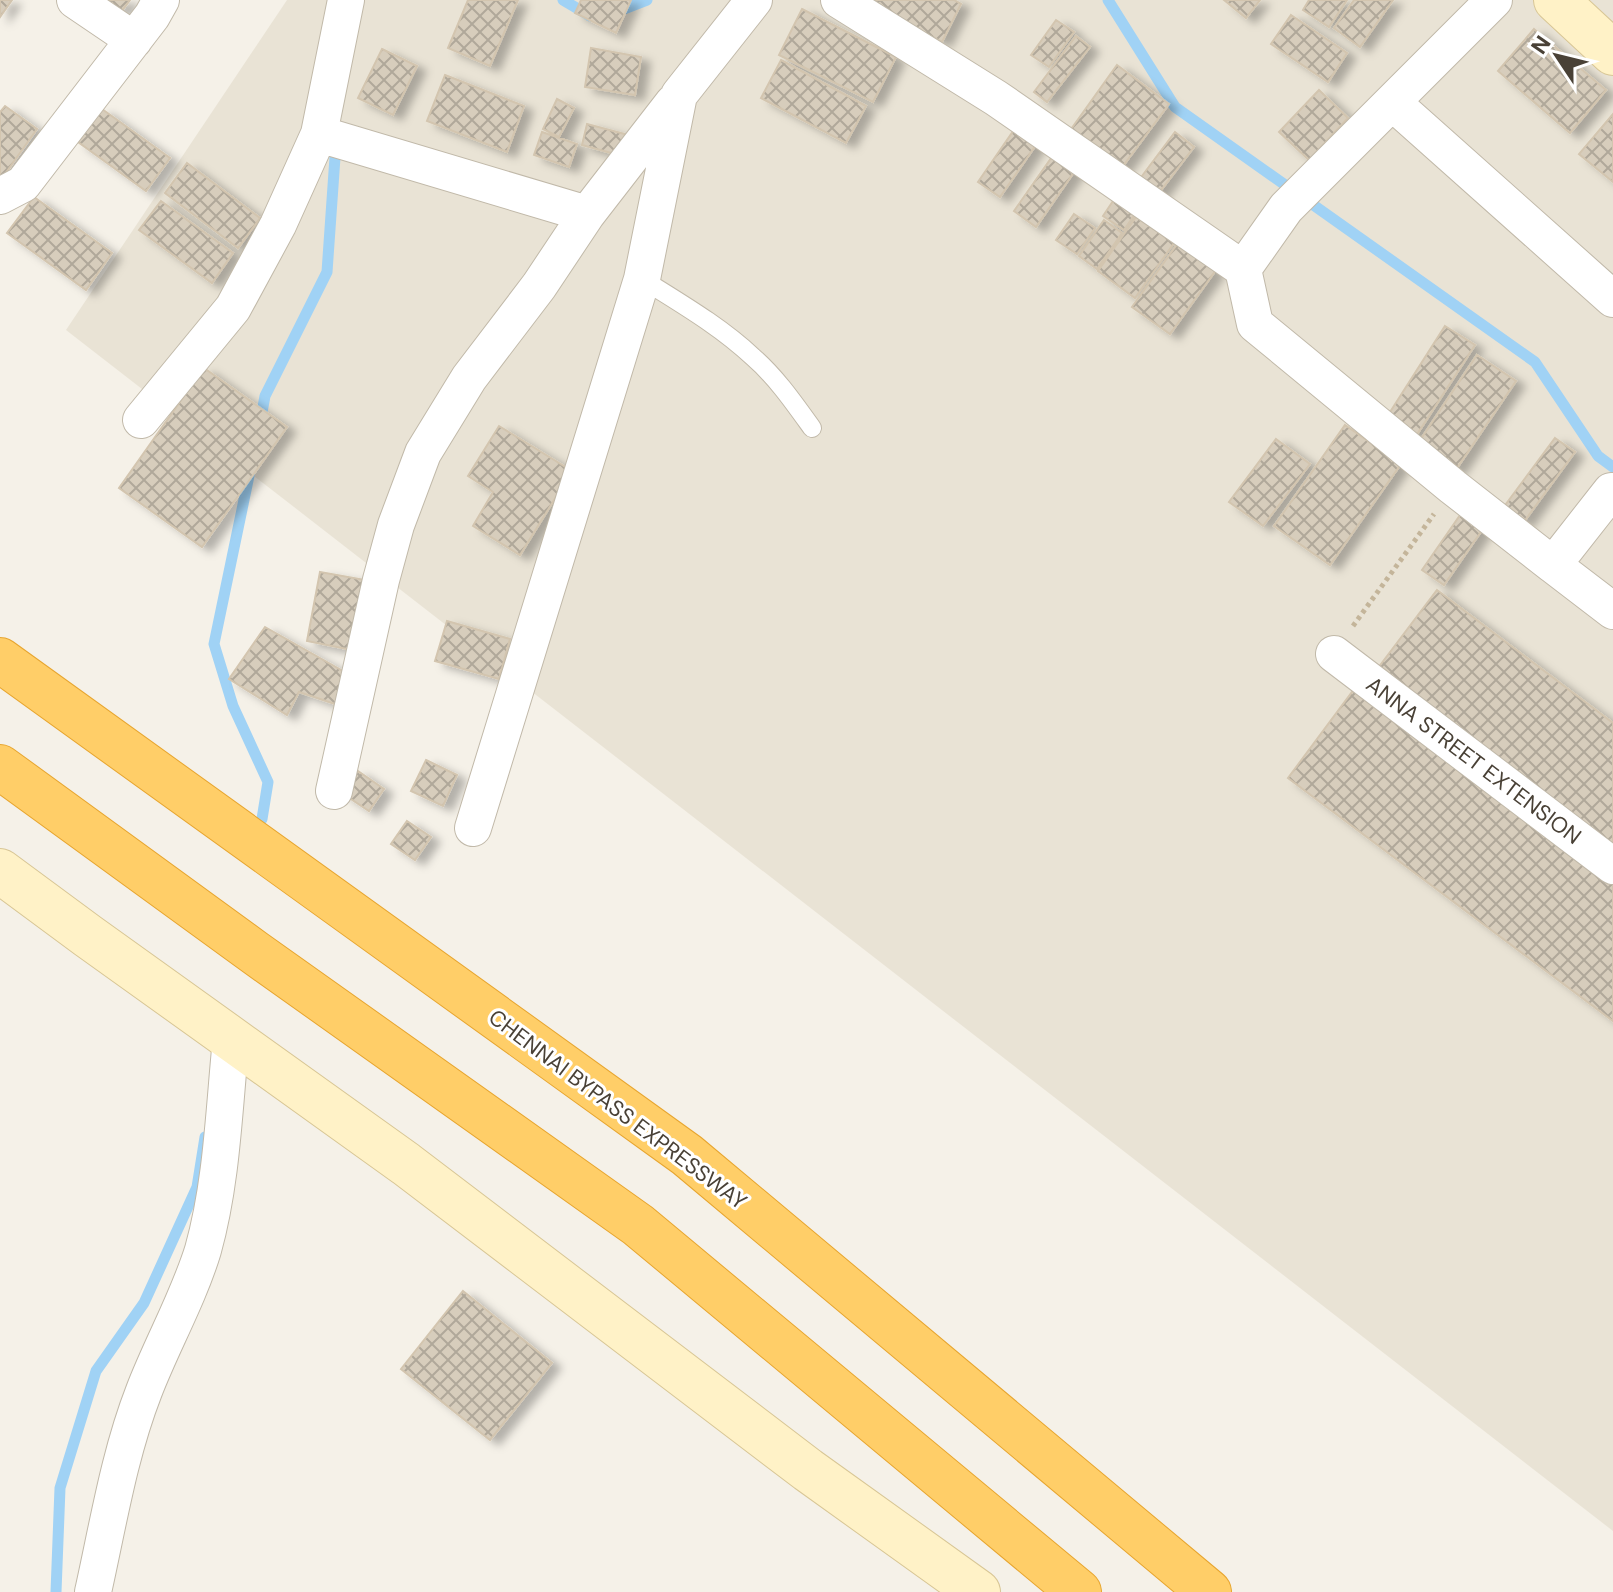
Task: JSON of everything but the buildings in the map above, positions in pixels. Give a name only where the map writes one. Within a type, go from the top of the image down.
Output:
[{"type":"highway","name":"CHENNAI BYPASS EXPRESSWAY","points":[[0,660],[687,1155],[1209,1592]]},
{"type":"highway","points":[[0,767],[638,1225],[1079,1592]]},
{"type":"street","points":[[75,0],[134,40]]},
{"type":"street","points":[[0,196],[23,184],[152,16],[161,0]]},
{"type":"street","points":[[141,420],[233,308],[278,225],[319,134],[346,0]]},
{"type":"street","points":[[334,791],[381,580],[396,525],[423,453],[469,378],[539,286],[587,214],[754,0]]},
{"type":"street","points":[[839,0],[996,98],[1243,269],[1255,324],[1453,487],[1613,611]]},
{"type":"street","points":[[1243,269],[1299,196],[1494,0]]},
{"type":"street","points":[[1556,0],[1613,53]]},
{"type":"street","points":[[473,828],[642,279],[679,95]]},
{"type":"street","points":[[1392,102],[1613,299]]},
{"type":"street","points":[[319,134],[587,214]]},
{"type":"street","points":[[1553,565],[1611,491]]},
{"type":"street","name":"ANNA STREET EXTENSION","points":[[1334,654],[1613,866]]},
{"type":"street","points":[[0,871],[406,1164],[808,1470],[978,1592]]},
{"type":"street","points":[[93,1592],[126,1444],[144,1391],[202,1251],[217,1187],[231,1039]]},
{"type":"lane","points":[[642,279],[700,316],[753,357],[784,390],[812,428]]},
{"type":"path","points":[[1334,654],[1453,487]]},
{"type":"shaded area","points":[[287,0],[1613,0],[1613,1531],[66,330]]},
{"type":"waterway","points":[[563,0],[590,16]]},
{"type":"waterway","points":[[616,12],[647,0]]},
{"type":"waterway","points":[[1108,0],[1175,107],[1535,362],[1598,456],[1613,467]]},
{"type":"waterway","points":[[260,423],[265,396],[327,272],[336,143]]},
{"type":"waterway","points":[[250,471],[214,644],[233,706],[268,782],[262,819]]},
{"type":"waterway","points":[[56,1592],[60,1488],[96,1371],[144,1303],[197,1187],[205,1137]]}]
